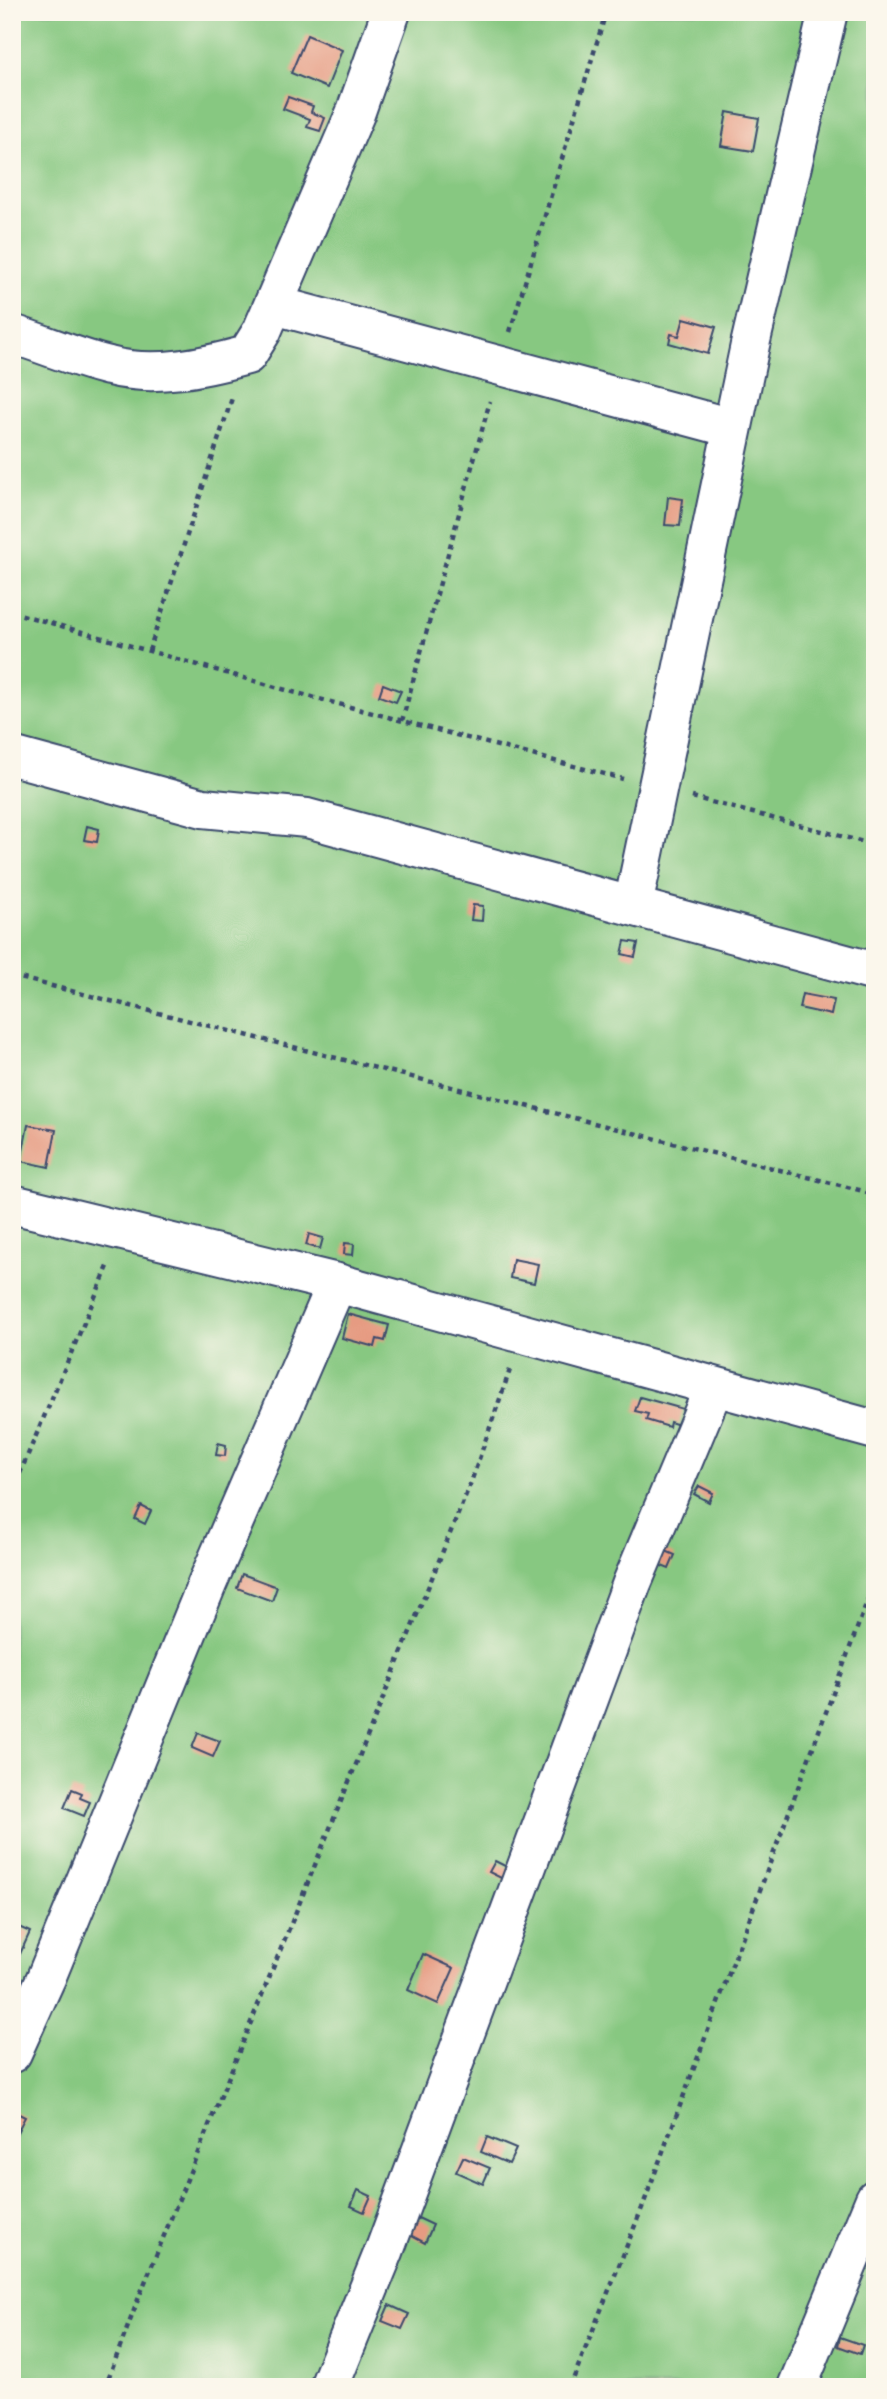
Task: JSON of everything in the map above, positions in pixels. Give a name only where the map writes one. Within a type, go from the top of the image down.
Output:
[{"type":"street","points":[[12,334],[111,367],[158,371],[201,368],[247,355],[274,305],[355,114],[391,12]]},
{"type":"street","points":[[633,906],[732,428],[828,12]]},
{"type":"street","points":[[274,305],[732,428]]},
{"type":"street","points":[[12,756],[203,808],[307,818],[875,972]]},
{"type":"street","points":[[12,1204],[337,1283],[875,1430]]},
{"type":"street","points":[[12,2053],[46,1978],[207,1584],[337,1283]]},
{"type":"street","points":[[329,2387],[385,2249],[632,1583],[715,1387]]},
{"type":"street","points":[[796,2387],[875,2199]]},
{"type":"path","points":[[149,651],[247,355]]},
{"type":"path","points":[[12,612],[293,692],[875,845]]},
{"type":"path","points":[[12,976],[875,1194]]},
{"type":"path","points":[[12,1492],[123,1231]]},
{"type":"path","points":[[105,2387],[139,2297],[471,1482],[523,1334]]},
{"type":"path","points":[[570,2387],[647,2195],[875,1580]]},
{"type":"green space","points":[[12,12],[875,12],[875,2387],[12,2387]]},
{"type":"building","points":[[307,35],[342,50],[327,88],[291,73]]},
{"type":"building","points":[[288,97],[313,106],[311,112],[325,118],[320,131],[307,127],[310,119],[283,109]]},
{"type":"building","points":[[727,112],[759,118],[753,151],[721,146]]},
{"type":"building","points":[[684,318],[716,327],[708,354],[669,343],[671,334],[679,336]]},
{"type":"building","points":[[668,497],[683,499],[680,526],[665,525]]},
{"type":"building","points":[[383,684],[401,691],[396,702],[379,696]]},
{"type":"building","points":[[87,826],[99,829],[97,842],[84,840]]},
{"type":"building","points":[[473,905],[483,906],[482,921],[471,920]]},
{"type":"building","points":[[625,941],[638,943],[635,957],[622,954]]},
{"type":"building","points":[[802,994],[834,1000],[831,1015],[799,1008]]},
{"type":"building","points":[[28,1125],[56,1130],[49,1167],[21,1161]]},
{"type":"building","points":[[309,1234],[323,1238],[320,1249],[306,1245]]},
{"type":"building","points":[[345,1243],[354,1244],[353,1255],[344,1254]]},
{"type":"building","points":[[513,1259],[538,1264],[534,1283],[510,1278]]},
{"type":"building","points":[[348,1314],[389,1325],[385,1341],[377,1339],[375,1347],[342,1338]]},
{"type":"building","points":[[640,1397],[683,1409],[679,1425],[670,1422],[669,1427],[646,1420],[648,1414],[635,1411]]},
{"type":"building","points":[[218,1443],[226,1445],[225,1456],[216,1455]]},
{"type":"building","points":[[699,1486],[713,1493],[709,1502],[694,1494]]},
{"type":"building","points":[[141,1506],[151,1511],[145,1524],[135,1519]]},
{"type":"building","points":[[661,1549],[675,1555],[669,1569],[654,1563]]},
{"type":"building","points":[[242,1574],[277,1587],[272,1601],[237,1588]]},
{"type":"building","points":[[198,1733],[220,1741],[213,1757],[192,1748]]},
{"type":"building","points":[[72,1789],[82,1793],[80,1798],[90,1802],[84,1816],[64,1808]]},
{"type":"building","points":[[495,1861],[511,1869],[505,1880],[489,1872]]},
{"type":"building","points":[[12,1924],[30,1932],[20,1954],[12,1951]]},
{"type":"building","points":[[423,1954],[454,1968],[438,2004],[408,1990]]},
{"type":"building","points":[[13,2111],[25,2117],[12,2142],[12,2113]]},
{"type":"building","points":[[487,2137],[516,2149],[509,2164],[481,2152]]},
{"type":"building","points":[[463,2157],[490,2168],[483,2184],[456,2172]]},
{"type":"building","points":[[358,2190],[371,2196],[364,2212],[351,2206]]},
{"type":"building","points":[[418,2218],[433,2225],[425,2243],[410,2235]]},
{"type":"building","points":[[389,2305],[409,2314],[402,2329],[382,2321]]},
{"type":"building","points":[[840,2337],[863,2345],[860,2354],[838,2346]]}]
